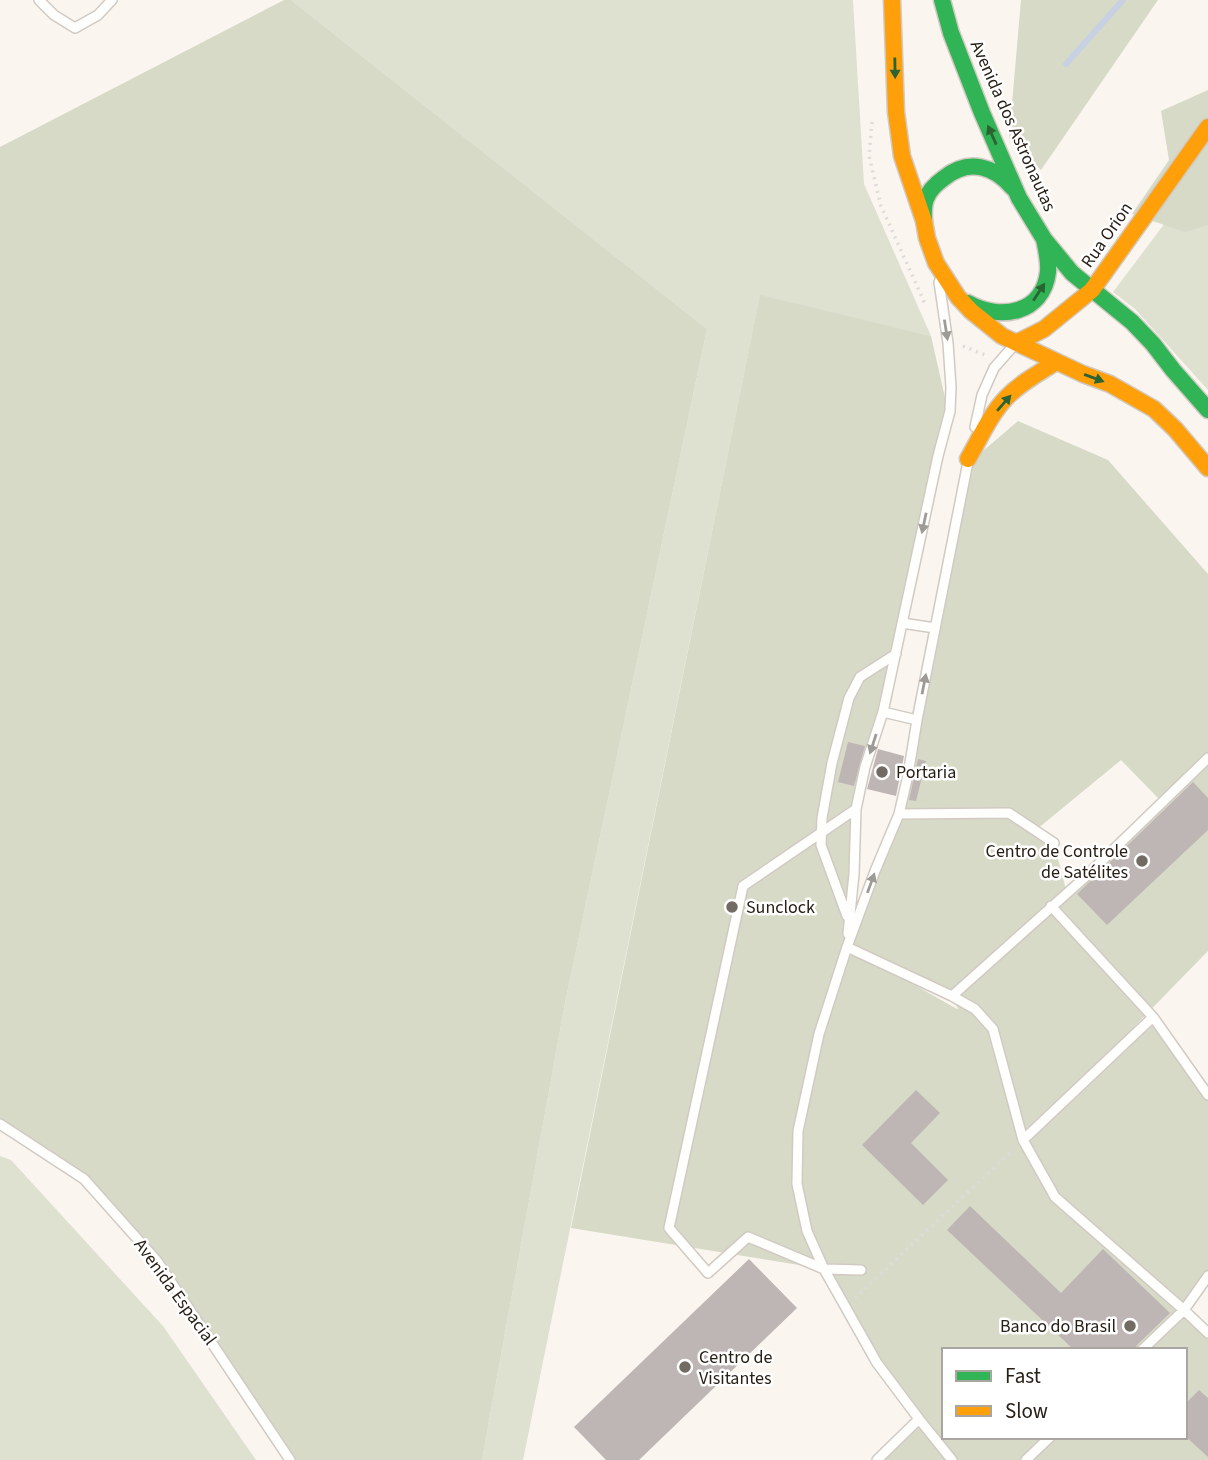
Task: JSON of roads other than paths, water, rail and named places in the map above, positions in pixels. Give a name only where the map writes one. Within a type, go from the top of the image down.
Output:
[{"type":"main road","points":[[892,0],[896,112],[902,156],[936,263],[958,297],[1002,336],[1110,384],[1154,409],[1208,467]]},
{"type":"main road","name":"Avenida dos Astronautas","points":[[942,0],[951,33],[982,113],[1020,198],[1044,239],[1072,273],[1139,329],[1208,410]]},
{"type":"main road","name":"Rua Orion","points":[[1016,343],[1044,328],[1092,290],[1208,127]]},
{"type":"main road","points":[[924,221],[926,200],[934,188],[946,176],[964,166],[990,168],[1007,180],[1020,198]]},
{"type":"main road","points":[[958,297],[972,307],[996,313],[1020,311],[1043,289],[1048,273],[1044,239]]},
{"type":"main road","points":[[968,459],[990,419],[1006,398],[1056,362]]},
{"type":"lane","points":[[39,0],[54,15],[75,28],[98,15],[112,0]]},
{"type":"lane","points":[[847,947],[854,874],[856,808],[865,767],[883,712],[950,411],[948,340],[936,263]]},
{"type":"lane","points":[[953,1460],[877,1363],[824,1269],[807,1231],[797,1184],[798,1131],[819,1034],[847,947],[899,814],[982,395],[994,368],[1016,343]]},
{"type":"lane","points":[[902,623],[935,628]]},
{"type":"lane","points":[[849,919],[821,845],[821,818],[849,698],[860,677],[896,654]]},
{"type":"lane","points":[[883,712],[917,720]]},
{"type":"lane","points":[[952,996],[1092,871],[1208,758]]},
{"type":"lane","points":[[856,808],[743,886],[669,1228],[708,1273],[748,1237],[824,1269],[862,1270]]},
{"type":"lane","points":[[899,814],[1009,813],[1054,843]]},
{"type":"lane","points":[[1051,906],[1153,1017],[1208,1095]]},
{"type":"lane","points":[[847,947],[975,1009],[993,1029],[1023,1140],[1055,1197],[1208,1333]]},
{"type":"lane","points":[[1023,1140],[1153,1017]]},
{"type":"lane","name":"Avenida Espacial","points":[[0,1124],[84,1179],[157,1261],[289,1460]]},
{"type":"lane","points":[[1144,1348],[1184,1310],[1208,1276]]},
{"type":"lane","points":[[877,1460],[919,1419]]},
{"type":"lane","points":[[1026,1460],[1048,1439]]},
{"type":"waterway","points":[[1066,64],[1123,0]]},
{"type":"place","name":"Portaria","points":[[882,772]]},
{"type":"place","name":"Centro de Controle de Satélites","points":[[1142,861]]},
{"type":"place","name":"Sunclock","points":[[732,907]]},
{"type":"place","name":"Banco do Brasil","points":[[1130,1326]]},
{"type":"place","name":"Centro de Visitantes","points":[[685,1367]]}]
